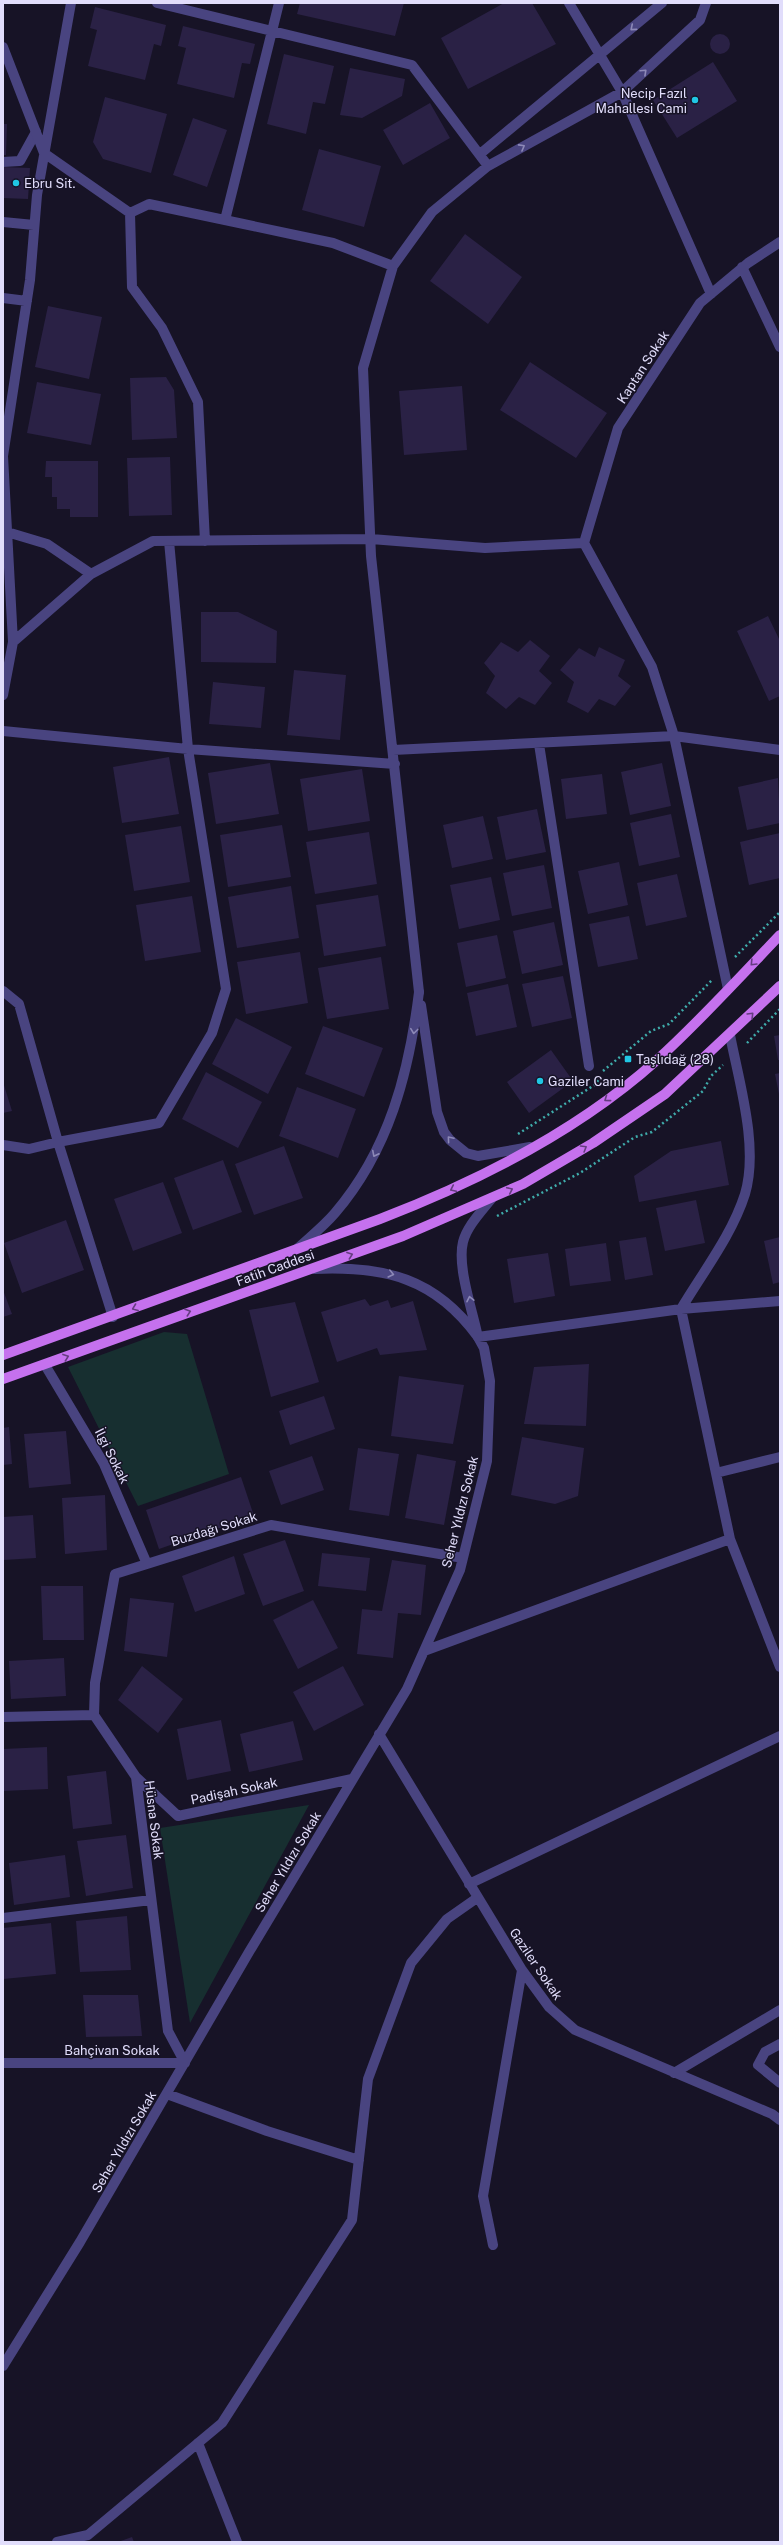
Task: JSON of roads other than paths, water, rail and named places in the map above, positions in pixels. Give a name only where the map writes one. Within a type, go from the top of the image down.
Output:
[{"type":"main road","name":"Fatih Caddesi","points":[[3,1355],[296,1250],[421,1203],[538,1145],[631,1081],[657,1060],[780,935]]},
{"type":"main road","name":"Fatih Caddesi","points":[[3,1379],[402,1236],[492,1198],[551,1168],[625,1122],[665,1094],[730,1035],[780,986]]},
{"type":"street","points":[[3,695],[13,642],[3,456],[26,301],[34,225],[44,153],[71,3]]},
{"type":"street","points":[[157,3],[412,65],[488,166]]},
{"type":"street","points":[[225,220],[279,3]]},
{"type":"street","points":[[569,3],[622,92],[711,294]]},
{"type":"street","points":[[480,154],[662,3]]},
{"type":"street","points":[[538,1145],[507,1153],[478,1156],[466,1153],[450,1140],[440,1124],[437,1112],[419,992],[371,539],[363,368],[393,266],[432,212],[488,166],[622,92],[700,20],[706,3]]},
{"type":"street","points":[[3,47],[44,153],[130,214]]},
{"type":"street","points":[[3,162],[20,161],[36,132]]},
{"type":"street","points":[[130,214],[149,204],[333,243],[393,266]]},
{"type":"street","points":[[130,214],[132,287],[162,328],[198,402],[205,541]]},
{"type":"street","points":[[3,222],[34,225]]},
{"type":"street","name":"Kaptan Sokak","points":[[584,543],[618,428],[700,303],[742,268],[780,242]]},
{"type":"street","points":[[742,268],[780,347]]},
{"type":"street","points":[[3,298],[26,301]]},
{"type":"street","points":[[7,532],[47,544],[90,574]]},
{"type":"street","points":[[13,642],[90,574],[153,541],[371,539],[485,548],[584,543],[652,667],[674,736],[728,989]]},
{"type":"street","points":[[3,1145],[29,1149],[159,1123],[212,1033],[226,989],[188,749],[169,541]]},
{"type":"street","points":[[3,731],[188,749],[395,764]]},
{"type":"street","points":[[393,750],[539,744],[674,736],[780,750]]},
{"type":"street","points":[[539,744],[589,1066]]},
{"type":"street","points":[[3,992],[19,1004],[58,1142],[113,1316]]},
{"type":"street","points":[[296,1250],[334,1214],[352,1192],[388,1129],[399,1097],[414,1037],[419,992]]},
{"type":"street","points":[[730,1035],[748,1132],[748,1163],[745,1194],[733,1222],[681,1309],[730,1539],[780,1667]]},
{"type":"street","points":[[478,1337],[463,1268],[462,1249],[467,1233],[492,1198]]},
{"type":"street","points":[[311,1269],[365,1270],[390,1273],[414,1281],[436,1293],[456,1310],[478,1337]]},
{"type":"street","points":[[478,1337],[681,1309],[780,1301]]},
{"type":"street","name":"Seher Yıldızı Sokak","points":[[3,2366],[80,2242],[407,1688],[460,1570],[487,1461],[490,1381],[484,1348],[478,1337]]},
{"type":"street","name":"İlgi Sokak","points":[[45,1364],[104,1464],[147,1564]]},
{"type":"street","points":[[716,1473],[780,1457]]},
{"type":"street","name":"Buzdağı Sokak","points":[[94,1715],[95,1683],[115,1574],[271,1525],[463,1558]]},
{"type":"street","points":[[424,1651],[730,1539]]},
{"type":"street","points":[[3,1717],[94,1715]]},
{"type":"street","name":"Hüsna Sokak","points":[[94,1715],[136,1777],[168,2031]]},
{"type":"street","name":"Gaziler Sokak","points":[[379,1734],[477,1898],[522,1970],[548,2007],[575,2030],[772,2114],[780,2120]]},
{"type":"street","points":[[469,1884],[780,1736]]},
{"type":"street","name":"Padişah Sokak","points":[[136,1777],[178,1816],[352,1779]]},
{"type":"street","points":[[57,2542],[88,2535],[222,2423],[352,2220],[368,2079],[411,1963],[447,1919],[477,1898]]},
{"type":"street","points":[[3,1918],[151,1900]]},
{"type":"street","points":[[493,2245],[483,2196],[522,1970]]},
{"type":"street","points":[[674,2072],[780,2010]]},
{"type":"street","name":"Bahçivan Sokak","points":[[3,2063],[185,2063],[168,2031]]},
{"type":"street","points":[[780,2044],[765,2052],[758,2066],[780,2083]]},
{"type":"street","points":[[167,2094],[267,2131],[359,2160]]},
{"type":"street","points":[[198,2443],[238,2542]]},
{"type":"place","name":"Necip Fazıl Mahallesi Cami","points":[[695,100]]},
{"type":"place","name":"Ebru Sit.","points":[[16,183]]},
{"type":"place","name":"Taşlıdağ (28)","points":[[628,1059]]},
{"type":"place","name":"Gaziler Cami","points":[[540,1081]]}]
